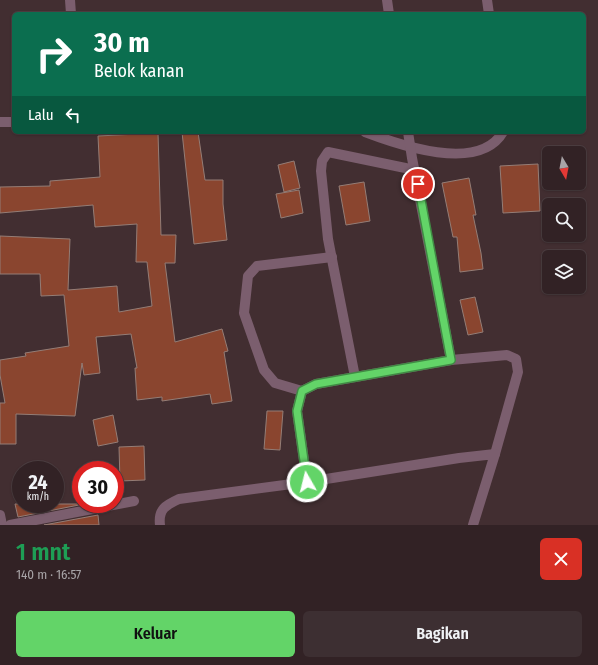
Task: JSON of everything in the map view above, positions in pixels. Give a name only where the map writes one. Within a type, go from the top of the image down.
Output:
[{"type":"street","points":[[70,0],[71,12]]},
{"type":"street","points":[[387,0],[389,12]]},
{"type":"street","points":[[487,0],[489,12]]},
{"type":"street","points":[[0,122],[12,122]]},
{"type":"street","points":[[370,134],[411,147],[459,154],[474,152],[489,146],[502,134]]},
{"type":"street","points":[[408,134],[451,360]]},
{"type":"street","points":[[355,377],[332,257],[321,171],[322,161],[328,152],[415,170]]},
{"type":"street","points":[[332,257],[257,266],[248,276],[244,314],[264,370],[275,383],[302,391],[316,384],[451,360],[507,355],[516,359],[518,372],[473,525]]},
{"type":"street","points":[[302,391],[297,411],[307,482]]},
{"type":"street","points":[[160,525],[159,518],[162,510],[167,504],[179,499],[307,482],[459,458],[495,454]]},
{"type":"street","points":[[10,525],[134,501]]},
{"type":"street","points":[[0,515],[2,525]]},
{"type":"building","points":[[158,134],[161,235],[176,235],[175,263],[165,263],[175,342],[222,329],[228,351],[224,352],[232,401],[212,404],[210,394],[162,401],[162,397],[137,400],[135,368],[137,368],[131,334],[96,337],[100,373],[84,375],[82,363],[75,416],[16,414],[16,444],[0,444],[0,403],[5,403],[0,375],[0,360],[26,356],[25,353],[69,346],[64,295],[41,296],[40,274],[0,274],[0,236],[70,239],[68,290],[117,286],[119,312],[152,306],[147,262],[136,262],[137,224],[95,227],[93,205],[0,213],[0,187],[50,186],[50,181],[100,177],[98,136]]},
{"type":"building","points":[[182,134],[198,134],[205,180],[223,180],[223,204],[227,240],[194,244]]},
{"type":"building","points":[[294,161],[300,188],[284,192],[278,165]]},
{"type":"building","points":[[538,164],[540,211],[503,213],[500,166]]},
{"type":"building","points":[[469,178],[476,215],[473,215],[483,269],[460,272],[457,237],[453,237],[442,183]]},
{"type":"building","points":[[364,182],[370,221],[346,225],[339,186]]},
{"type":"building","points":[[299,190],[303,213],[281,218],[276,194]]},
{"type":"building","points":[[475,297],[483,332],[468,335],[460,300]]},
{"type":"building","points":[[267,411],[283,411],[280,450],[264,449]]},
{"type":"building","points":[[113,415],[118,442],[98,446],[93,420]]},
{"type":"building","points":[[144,446],[145,480],[124,481],[124,461],[119,461],[119,447]]},
{"type":"building","points":[[64,504],[72,504],[72,506],[64,508]]},
{"type":"building","points":[[17,513],[38,513],[18,517]]},
{"type":"building","points":[[98,515],[99,525],[44,525]]},
{"type":"route","points":[[307,482],[297,411],[302,391],[316,384],[451,360],[418,184]]}]
